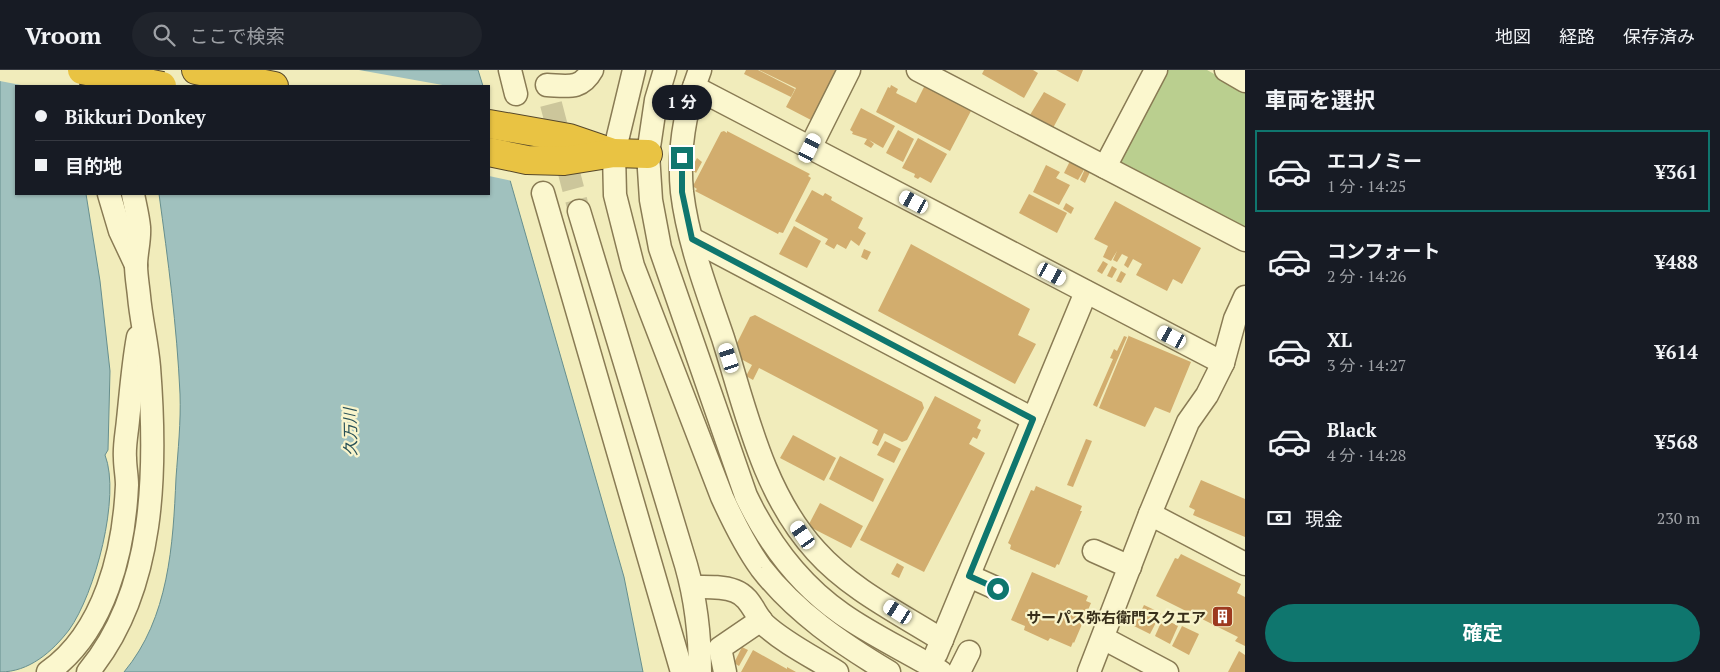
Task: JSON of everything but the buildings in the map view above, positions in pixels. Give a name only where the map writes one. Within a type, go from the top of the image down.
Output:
[{"type":"highway","points":[[81,70],[157,85]]},
{"type":"highway","points":[[196,70],[269,85]]},
{"type":"highway","points":[[490,124],[569,138],[614,153]]},
{"type":"highway","points":[[490,152],[526,160],[564,161],[614,153],[648,154]]},
{"type":"street","points":[[81,70],[83,85]]},
{"type":"street","points":[[112,70],[115,85]]},
{"type":"street","points":[[510,70],[516,94]]},
{"type":"street","points":[[547,86],[574,86],[587,80],[592,70]]},
{"type":"street","points":[[634,70],[614,153],[615,195],[633,266],[722,497],[737,531],[761,568],[814,622],[862,656],[889,672]]},
{"type":"street","points":[[665,70],[656,100],[648,154],[651,200],[660,248],[746,496],[757,519],[774,545],[812,590],[842,614],[936,669],[942,640],[1086,292]]},
{"type":"street","points":[[810,148],[849,70]]},
{"type":"street","points":[[918,70],[1245,240]]},
{"type":"street","points":[[1105,168],[1156,70]]},
{"type":"street","points":[[1226,70],[1245,80]]},
{"type":"street","points":[[942,640],[840,575],[816,552],[790,518],[764,466],[692,239],[682,192],[685,120],[697,78],[810,148],[1223,363]]},
{"type":"street","points":[[543,193],[682,672]]},
{"type":"street","points":[[109,195],[120,231],[136,266]]},
{"type":"street","points":[[88,672],[119,627],[132,594],[147,531],[152,462],[152,419],[149,365],[141,317],[136,266],[140,229],[133,195]]},
{"type":"street","points":[[579,211],[692,587],[697,623],[700,672]]},
{"type":"street","points":[[692,239],[1033,419]]},
{"type":"street","points":[[1089,672],[1150,514],[1151,488],[1188,422],[1207,395],[1223,363],[1235,319],[1245,297]]},
{"type":"street","points":[[48,672],[67,656],[87,631],[102,601],[111,575],[119,543],[125,502],[127,473],[125,458],[133,365],[141,317]]},
{"type":"street","points":[[1150,514],[1245,564]]},
{"type":"street","points":[[1094,551],[1130,567]]},
{"type":"street","points":[[969,576],[998,589]]},
{"type":"street","points":[[692,587],[713,587],[736,591],[745,597],[761,620],[782,638],[837,672]]},
{"type":"street","points":[[725,672],[720,648],[761,620]]},
{"type":"street","points":[[1103,638],[1167,672]]},
{"type":"street","points":[[959,672],[969,652]]},
{"type":"green space","points":[[1165,70],[1207,70],[1245,91],[1245,230],[1123,166],[1119,157]]},
{"type":"water","points":[[0,70],[63,85],[15,85],[15,195],[86,195],[100,281],[110,371],[108,450],[105,455],[109,473],[110,495],[103,544],[96,570],[79,614],[69,630],[55,646],[39,659],[21,669],[0,672]]},
{"type":"water","points":[[140,70],[478,70],[483,85],[143,85]]},
{"type":"water","name":"久万川","points":[[490,110],[624,577],[643,672],[124,672],[139,651],[151,628],[159,605],[166,580],[173,529],[180,426],[180,394],[169,269],[159,195],[490,195]]},
{"type":"pier","points":[[0,70],[66,70],[69,85],[21,85],[0,81]]},
{"type":"pier","points":[[138,70],[359,70],[442,85],[140,85]]},
{"type":"pier","points":[[490,105],[491,106],[512,181],[490,176]]},
{"type":"tunnel","points":[[551,104],[579,211]]},
{"type":"place","name":"サーパス弥右衛門スクエア","points":[[1222,617]]},
{"type":"route","points":[[682,158],[682,192],[692,239],[1033,419],[969,576],[998,589]]}]
